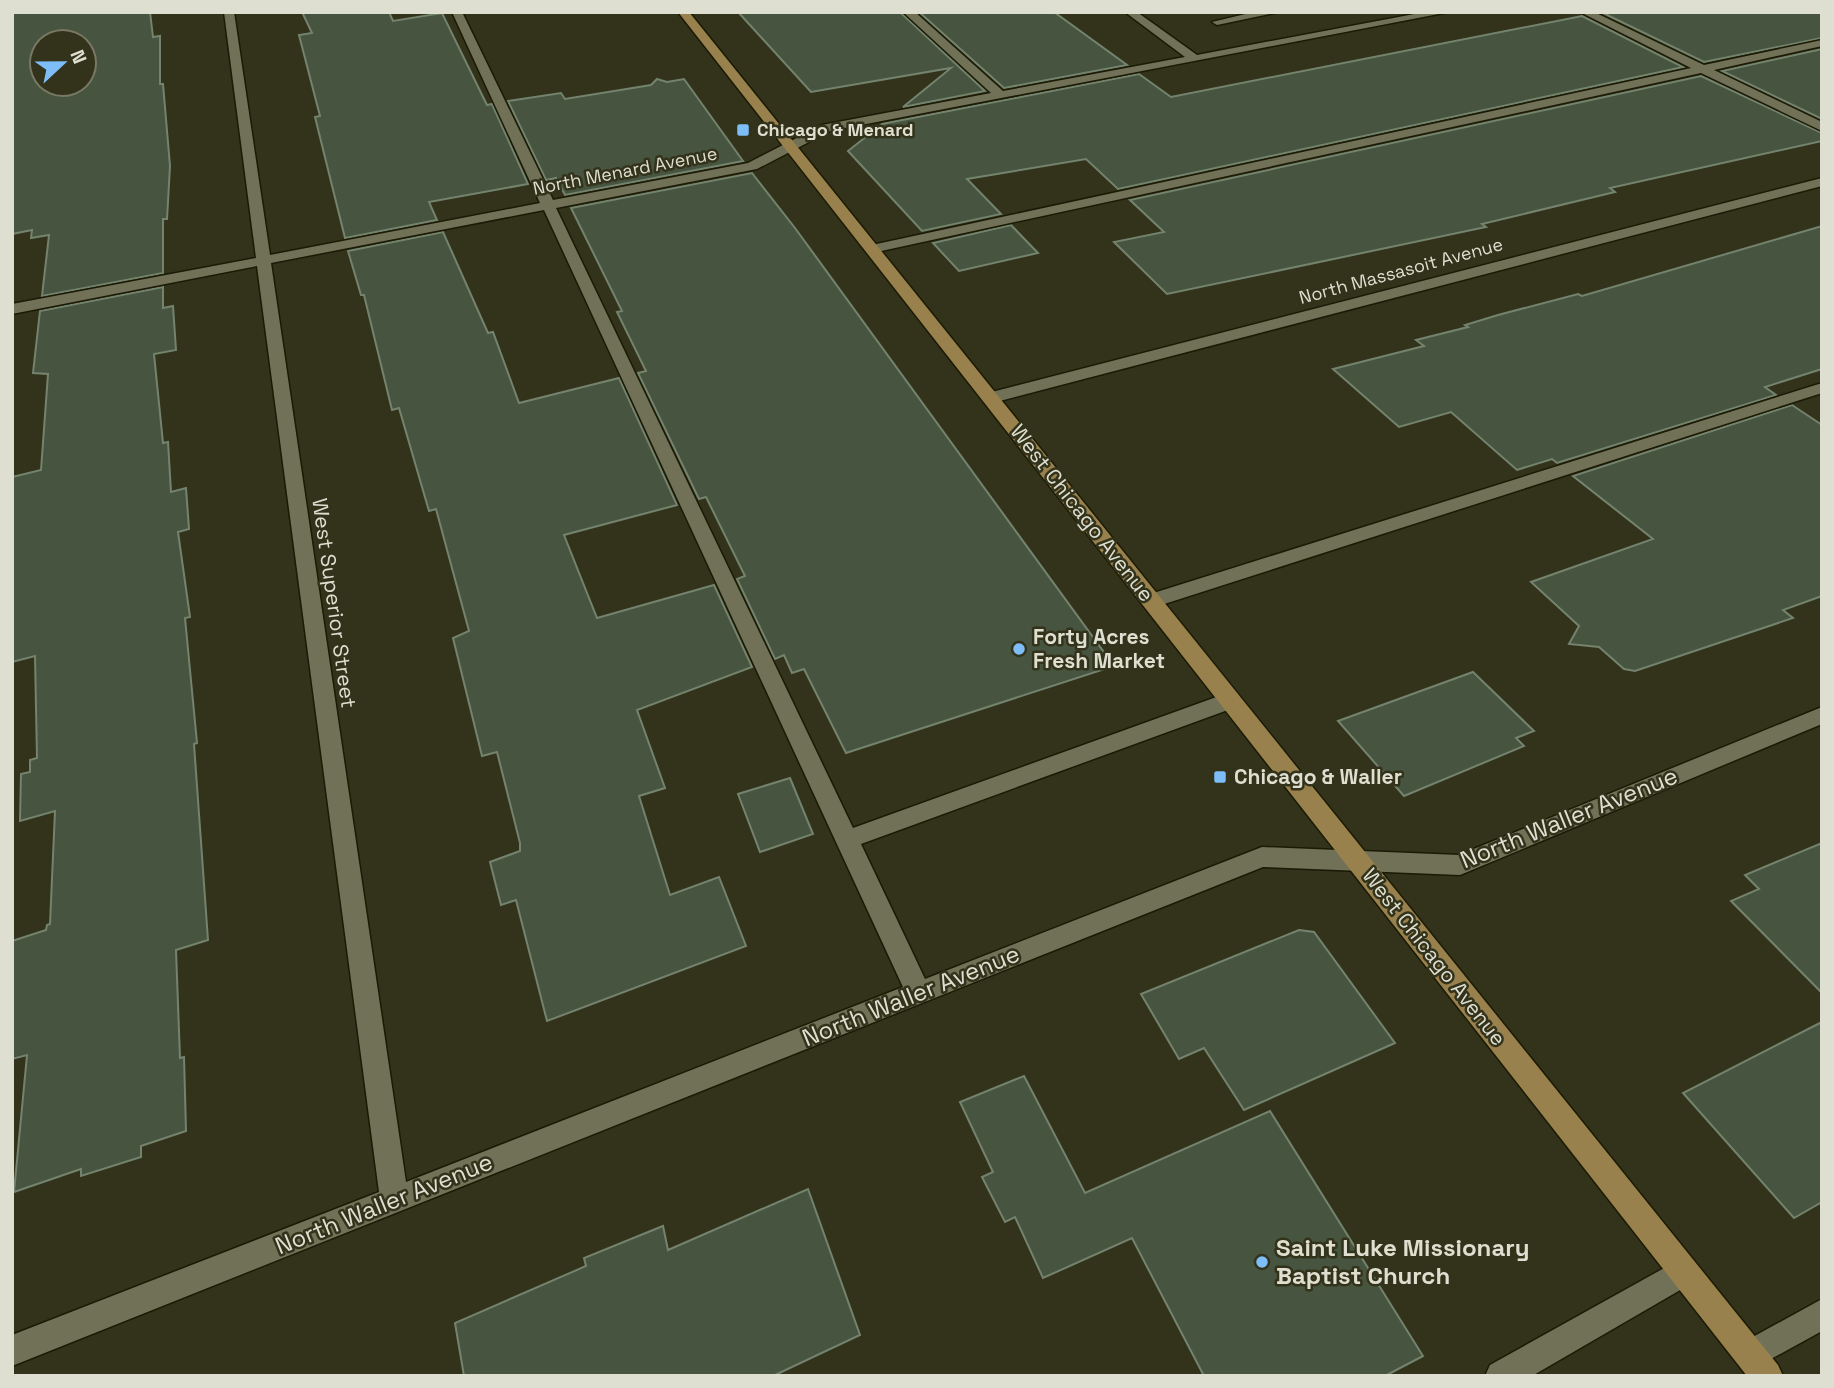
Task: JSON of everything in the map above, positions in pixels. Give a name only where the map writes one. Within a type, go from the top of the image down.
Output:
[{"type":"main road","name":"West Chicago Avenue","points":[[684,12],[1759,1365]]},
{"type":"street","name":"West Superior Street","points":[[229,12],[394,1200]]},
{"type":"street","points":[[457,12],[919,993]]},
{"type":"street","points":[[908,12],[1000,95]]},
{"type":"street","points":[[1130,12],[1195,59]]},
{"type":"street","points":[[1217,22],[1274,12]]},
{"type":"street","points":[[1359,12],[1379,24]]},
{"type":"street","name":"North Menard Avenue","points":[[12,309],[752,166],[825,128],[1444,12]]},
{"type":"street","points":[[1585,12],[1822,127]]},
{"type":"street","points":[[872,249],[1822,43]]},
{"type":"street","name":"North Massasoit Avenue","points":[[990,398],[1822,182]]},
{"type":"street","points":[[1151,601],[1822,388]]},
{"type":"street","points":[[845,840],[1229,701]]},
{"type":"street","name":"North Waller Avenue","points":[[12,1350],[1262,857],[1460,865],[1822,715]]},
{"type":"street","points":[[1501,1376],[1684,1272]]},
{"type":"street","points":[[1759,1365],[1822,1314]]},
{"type":"building","points":[[12,12],[150,12],[153,37],[160,36],[160,84],[163,84],[170,166],[167,219],[163,219],[163,273],[42,296],[49,235],[31,238],[32,230],[12,234]]},
{"type":"building","points":[[302,12],[389,12],[393,21],[442,13],[487,105],[492,104],[528,184],[429,202],[437,220],[345,238],[315,117],[320,116],[299,35],[312,33]]},
{"type":"building","points":[[738,12],[900,12],[985,91],[903,107],[951,68],[811,92]]},
{"type":"building","points":[[919,12],[1054,12],[1127,65],[1004,88]]},
{"type":"building","points":[[1601,12],[1822,12],[1822,38],[1704,62]]},
{"type":"building","points":[[1582,16],[1683,67],[1118,189],[1086,159],[967,179],[1001,214],[922,231],[848,151],[882,124],[1139,74],[1171,97]]},
{"type":"building","points":[[1822,49],[1822,119],[1722,71]]},
{"type":"building","points":[[1701,76],[1822,133],[1822,141],[1610,188],[1615,192],[1482,224],[1486,227],[1167,294],[1114,242],[1164,232],[1130,200]]},
{"type":"building","points":[[657,79],[667,82],[684,79],[743,161],[565,195],[556,178],[546,180],[508,101],[561,93],[565,99],[651,85]]},
{"type":"building","points":[[752,173],[795,228],[1114,666],[846,753],[804,669],[792,673],[784,655],[775,659],[737,579],[745,576],[706,497],[699,499],[638,373],[646,371],[617,312],[622,311],[571,208]]},
{"type":"building","points":[[1011,225],[1038,253],[959,271],[933,243]]},
{"type":"building","points":[[1822,226],[1822,369],[1765,387],[1776,395],[1557,463],[1552,459],[1517,470],[1451,412],[1399,427],[1333,369],[1424,346],[1416,340],[1468,327],[1465,325],[1498,315],[1578,294],[1582,296]]},
{"type":"building","points":[[443,232],[488,333],[493,332],[519,403],[619,378],[677,505],[564,535],[597,618],[714,585],[752,667],[637,710],[665,788],[639,796],[670,895],[719,877],[746,946],[547,1021],[516,900],[501,905],[490,862],[520,851],[520,843],[497,752],[482,756],[453,638],[469,631],[436,509],[429,511],[399,408],[392,410],[364,295],[361,295],[348,251]]},
{"type":"building","points":[[163,287],[163,308],[173,306],[176,350],[154,354],[163,443],[168,442],[171,492],[186,488],[189,529],[178,532],[190,617],[185,618],[197,743],[194,744],[208,940],[176,950],[186,1131],[141,1146],[141,1157],[81,1176],[81,1169],[14,1192],[27,1055],[12,1059],[12,941],[46,930],[50,924],[55,811],[20,821],[21,774],[30,772],[30,760],[37,758],[35,656],[12,662],[12,477],[41,470],[48,374],[33,373],[40,311]]},
{"type":"building","points":[[1792,405],[1822,425],[1822,596],[1783,610],[1793,618],[1635,671],[1624,669],[1599,647],[1569,644],[1579,626],[1531,582],[1653,539],[1573,476]]},
{"type":"building","points":[[1473,672],[1534,731],[1516,738],[1524,746],[1404,796],[1338,721]]},
{"type":"building","points":[[790,778],[813,834],[760,852],[738,794]]},
{"type":"building","points":[[1822,843],[1822,993],[1731,901],[1759,889],[1745,875]]},
{"type":"building","points":[[1299,930],[1314,932],[1395,1043],[1244,1110],[1204,1048],[1179,1059],[1141,994]]},
{"type":"building","points":[[1822,1022],[1822,1202],[1794,1218],[1683,1093]]},
{"type":"building","points":[[1024,1076],[1085,1193],[1270,1111],[1423,1356],[1385,1376],[1204,1376],[1132,1238],[1043,1278],[1015,1217],[1005,1222],[982,1177],[993,1172],[960,1102]]},
{"type":"building","points":[[808,1189],[860,1335],[773,1376],[464,1376],[455,1323],[586,1266],[584,1258],[663,1226],[668,1250]]},
{"type":"place","name":"Chicago & Menard","points":[[743,130]]},
{"type":"place","name":"Forty Acres Fresh Market","points":[[1019,649]]},
{"type":"place","name":"Chicago & Waller","points":[[1220,777]]},
{"type":"place","name":"Saint Luke Missionary Baptist Church","points":[[1262,1262]]}]
